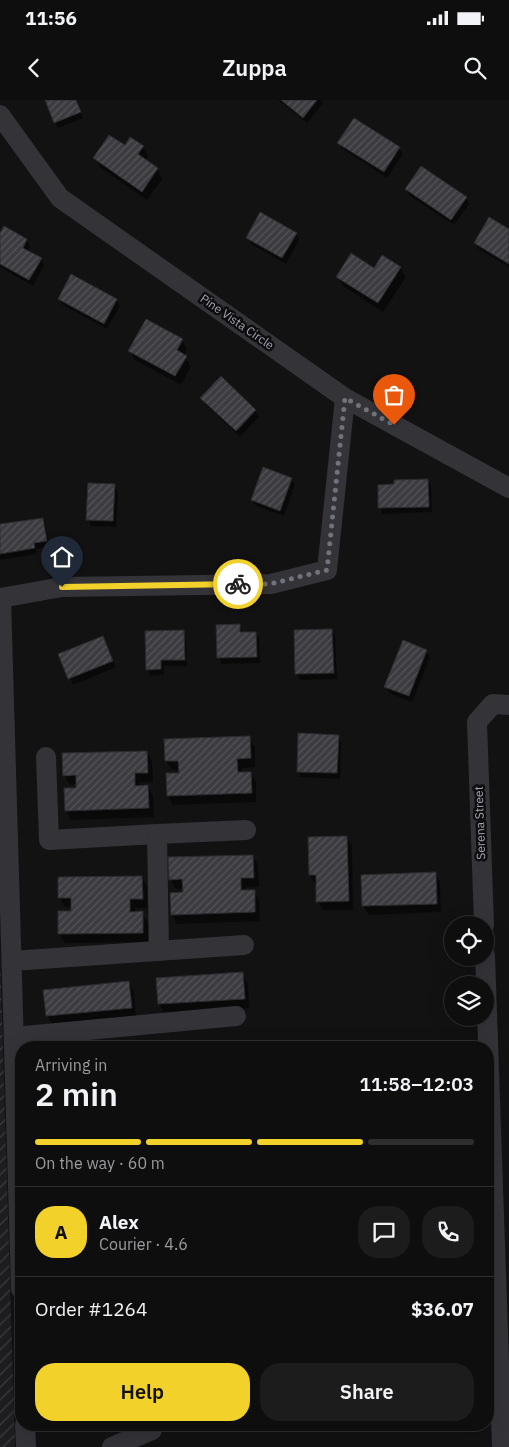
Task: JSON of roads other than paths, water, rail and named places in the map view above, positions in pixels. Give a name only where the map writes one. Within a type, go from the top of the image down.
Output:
[{"type":"street","name":"Pine Vista Circle","points":[[0,115],[60,198],[345,398],[509,488]]},
{"type":"street","points":[[15,1045],[1,598],[62,587],[270,584],[327,570],[345,398]]},
{"type":"street","name":"Serena Street","points":[[484,916],[477,722],[493,704],[509,704]]},
{"type":"street","points":[[46,756],[49,840],[246,830]]},
{"type":"street","points":[[157,834],[160,950]]},
{"type":"street","points":[[12,961],[244,945]]},
{"type":"street","points":[[485,966],[488,1041]]},
{"type":"street","points":[[14,1037],[236,1016]]},
{"type":"street","points":[[494,1215],[502,1447]]},
{"type":"street","points":[[25,1431],[26,1447]]},
{"type":"street","points":[[112,1447],[150,1431]]}]
